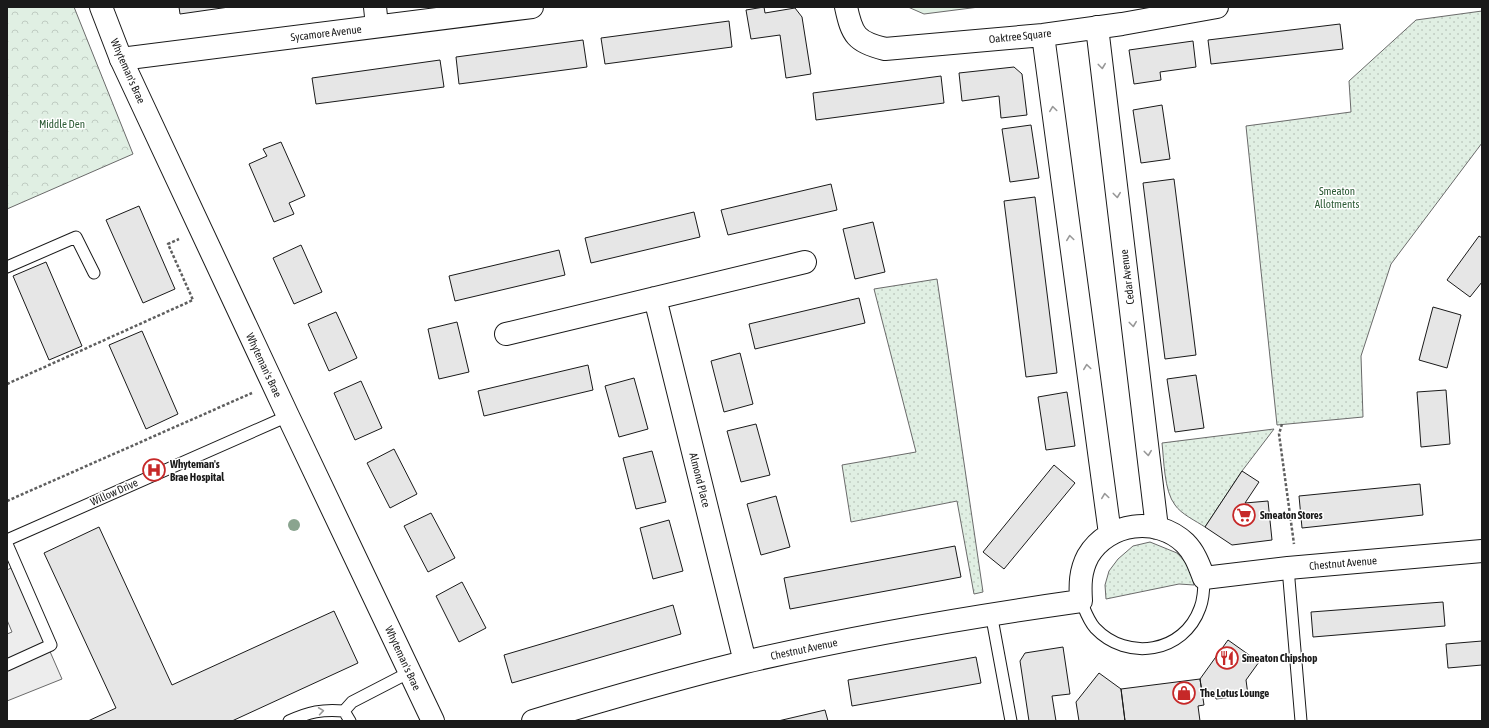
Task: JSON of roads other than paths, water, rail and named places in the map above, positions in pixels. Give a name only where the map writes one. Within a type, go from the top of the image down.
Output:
[{"type":"street","name":"Whyteman's Brae","points":[[101,7],[121,60],[433,721]]},
{"type":"street","name":"Sycamore Avenue","points":[[121,60],[376,17],[532,7]]},
{"type":"street","name":"Oaktree Square","points":[[846,7],[850,26],[856,36],[871,46],[885,49],[1043,35],[1097,27],[1121,15],[1217,7]]},
{"type":"street","name":"Cedar Avenue","points":[[1097,27],[1158,528]]},
{"type":"street","points":[[1043,35],[1110,534]]},
{"type":"street","points":[[506,334],[805,262]]},
{"type":"street","name":"Almond Place","points":[[655,298],[745,662]]},
{"type":"street","points":[[1081,601],[1080,585],[1083,570],[1089,556],[1100,542],[1110,534],[1132,526],[1146,525],[1158,528],[1171,533],[1185,542],[1193,552],[1204,578]]},
{"type":"street","name":"Chestnut Avenue","points":[[1204,578],[1292,568],[1482,551]]},
{"type":"street","name":"Chestnut Avenue","points":[[533,721],[651,686],[745,662],[875,634],[991,613],[1081,601]]},
{"type":"lane","points":[[7,267],[76,237],[94,273]]},
{"type":"lane","name":"Willow Drive","points":[[7,540],[288,416]]},
{"type":"lane","points":[[7,544],[51,645],[7,665]]},
{"type":"lane","points":[[1292,568],[1301,721]]},
{"type":"lane","points":[[1081,601],[1086,614],[1094,627],[1105,637],[1125,647],[1152,649],[1175,640],[1190,627],[1201,607],[1204,592],[1204,578]]},
{"type":"lane","points":[[991,613],[1010,721]]},
{"type":"lane","points":[[289,721],[326,710],[347,716],[352,702],[410,672]]},
{"type":"place","name":"Whyteman's Brae Hospital","points":[[154,470]]},
{"type":"place","name":"Smeaton Stores","points":[[1244,515]]},
{"type":"place","name":"Smeaton Chipshop","points":[[1227,658]]},
{"type":"place","name":"The Lotus Lounge","points":[[1184,693]]},
{"type":"park label","name":"Middle Den","points":[[62,124]]},
{"type":"park label","name":"Smeaton Allotments","points":[[1337,197]]}]
